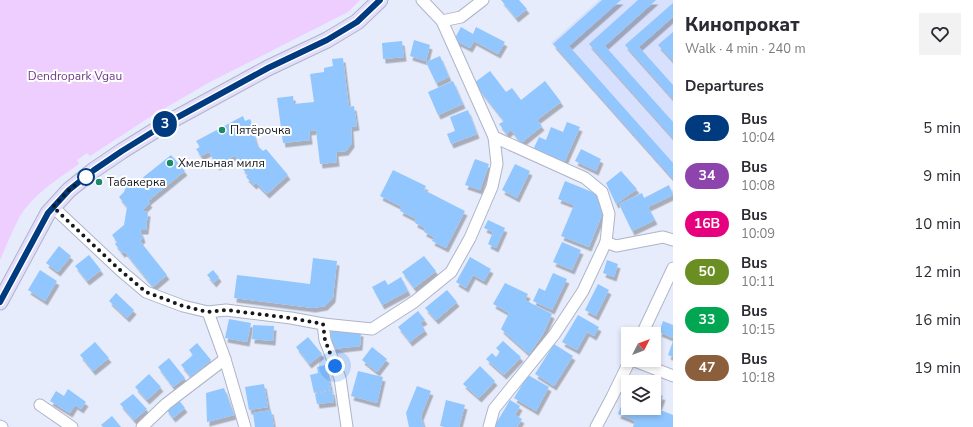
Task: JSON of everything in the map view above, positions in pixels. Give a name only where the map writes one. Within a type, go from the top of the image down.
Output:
[{"type":"main road","points":[[0,302],[45,218],[69,190],[94,170],[167,123],[268,68],[327,40],[357,22],[380,0]]},
{"type":"street","points":[[53,207],[120,270],[146,292],[183,306],[208,312],[226,310],[291,318],[323,324],[372,329],[414,302],[451,272],[470,238],[492,187],[497,164],[494,136],[442,21],[422,0]]},
{"type":"street","points":[[442,21],[461,17],[483,0]]},
{"type":"street","points":[[489,427],[494,409],[554,335],[583,291],[606,242],[609,214],[602,192],[585,178],[494,136]]},
{"type":"street","points":[[606,242],[616,246],[664,237],[673,240]]},
{"type":"street","points":[[645,327],[673,269]]},
{"type":"street","points":[[208,312],[225,359],[245,427]]},
{"type":"street","points":[[323,324],[325,340],[340,378],[347,427]]},
{"type":"street","points":[[142,427],[166,404],[225,359]]},
{"type":"street","points":[[596,427],[627,367]]},
{"type":"street","points":[[649,367],[673,376]]},
{"type":"street","points":[[40,405],[72,427]]},
{"type":"shaded area","points":[[599,0],[673,0],[673,181],[551,43]]},
{"type":"green space","name":"Dendropark Vgau","points":[[0,0],[360,0],[348,12],[210,82],[153,115],[90,156],[87,153],[77,160],[79,164],[53,182],[23,211],[15,225],[0,260]]},
{"type":"building","points":[[501,0],[519,0],[527,9],[516,18]]},
{"type":"building","points":[[602,0],[621,0],[569,46],[673,163],[673,179],[553,44]]},
{"type":"building","points":[[638,0],[656,0],[605,46],[673,122],[673,138],[589,44]]},
{"type":"building","points":[[673,3],[673,17],[639,47],[673,85],[673,99],[625,45]]},
{"type":"building","points":[[461,27],[473,34],[476,27],[505,42],[498,54],[474,41],[470,48],[454,40]]},
{"type":"building","points":[[673,32],[673,61],[658,45]]},
{"type":"building","points":[[414,40],[430,45],[426,61],[410,56]]},
{"type":"building","points":[[402,41],[404,57],[383,59],[382,43]]},
{"type":"building","points":[[440,56],[449,77],[436,83],[426,62]]},
{"type":"building","points":[[343,58],[349,107],[354,106],[357,126],[351,127],[352,143],[346,151],[336,152],[337,162],[320,164],[316,130],[309,131],[310,140],[283,143],[277,98],[293,96],[294,104],[314,102],[310,74],[324,72],[324,68],[333,66],[332,59]]},
{"type":"building","points":[[490,71],[506,92],[512,88],[521,100],[545,81],[561,102],[537,120],[542,126],[521,143],[511,130],[507,134],[499,124],[504,121],[474,83]]},
{"type":"building","points":[[453,81],[463,104],[438,115],[428,92]]},
{"type":"building","points":[[468,110],[477,134],[451,144],[447,134],[455,131],[450,117]]},
{"type":"building","points":[[243,116],[245,121],[250,119],[253,126],[248,130],[250,133],[253,132],[257,145],[263,151],[266,149],[288,175],[267,194],[256,183],[254,185],[246,177],[248,175],[242,168],[244,166],[234,156],[217,166],[209,152],[201,156],[196,149],[200,147],[196,141]]},
{"type":"building","points":[[567,122],[580,127],[564,163],[533,150],[539,137],[546,140],[551,127],[563,132]]},
{"type":"building","points":[[581,149],[601,159],[596,171],[575,161]]},
{"type":"building","points":[[171,155],[185,171],[148,201],[150,203],[142,211],[148,212],[146,230],[140,230],[143,238],[140,241],[167,275],[153,287],[125,252],[122,253],[115,244],[117,242],[112,235],[124,225],[127,207],[119,197],[132,182],[136,183]]},
{"type":"building","points":[[475,159],[489,164],[480,190],[465,185]]},
{"type":"building","points":[[515,164],[530,171],[517,198],[502,190]]},
{"type":"building","points":[[393,170],[426,186],[424,190],[465,211],[446,248],[432,241],[434,237],[424,232],[425,228],[415,223],[416,219],[400,211],[402,207],[380,196]]},
{"type":"building","points":[[621,171],[637,189],[616,204],[606,183]]},
{"type":"building","points":[[565,181],[597,194],[602,215],[589,247],[561,236],[574,205],[558,199]]},
{"type":"building","points":[[669,185],[673,195],[648,207],[655,220],[632,231],[619,204],[642,193],[644,198]]},
{"type":"building","points":[[488,220],[505,228],[496,248],[488,244],[493,232],[484,228]]},
{"type":"building","points":[[562,242],[581,250],[572,270],[553,262]]},
{"type":"building","points":[[59,246],[71,256],[58,272],[46,263]]},
{"type":"building","points":[[89,255],[101,270],[87,281],[75,266]]},
{"type":"building","points":[[424,256],[436,271],[414,288],[402,272]]},
{"type":"building","points":[[470,257],[491,269],[484,281],[473,275],[466,288],[456,282]]},
{"type":"building","points":[[313,258],[337,261],[333,298],[325,306],[313,308],[234,298],[237,275],[310,284]]},
{"type":"building","points":[[607,260],[618,264],[614,277],[603,273]]},
{"type":"building","points":[[40,270],[57,281],[45,301],[28,290]]},
{"type":"building","points":[[213,270],[219,277],[214,283],[207,275]]},
{"type":"building","points":[[553,273],[567,279],[552,310],[533,301],[539,288],[545,291]]},
{"type":"building","points":[[401,277],[408,291],[382,305],[372,287],[385,280],[388,285]]},
{"type":"building","points":[[505,283],[528,294],[525,300],[552,314],[543,334],[529,354],[501,329],[509,313],[493,304]]},
{"type":"building","points":[[598,284],[609,290],[596,316],[585,310]]},
{"type":"building","points":[[447,290],[457,302],[436,320],[425,308]]},
{"type":"building","points":[[116,293],[134,310],[127,318],[109,301]]},
{"type":"building","points":[[418,311],[425,320],[420,323],[425,330],[410,342],[398,327]]},
{"type":"building","points":[[578,315],[599,327],[594,336],[587,332],[577,350],[562,342]]},
{"type":"building","points":[[229,319],[251,323],[247,342],[225,338]]},
{"type":"building","points":[[663,321],[673,325],[673,338],[661,333]]},
{"type":"building","points":[[253,325],[274,326],[273,341],[252,339]]},
{"type":"building","points":[[330,330],[361,332],[360,346],[333,349]]},
{"type":"building","points":[[308,337],[322,354],[309,364],[296,347]]},
{"type":"building","points":[[503,341],[521,357],[504,375],[486,359],[492,353],[496,357],[500,352],[496,348]]},
{"type":"building","points":[[673,341],[673,357],[668,355]]},
{"type":"building","points":[[95,342],[109,358],[93,371],[80,355]]},
{"type":"building","points":[[197,343],[211,360],[191,377],[181,365],[193,355],[189,350]]},
{"type":"building","points":[[554,344],[573,356],[554,386],[535,374]]},
{"type":"building","points":[[372,347],[387,359],[377,372],[362,360]]},
{"type":"building","points":[[169,358],[185,378],[173,387],[158,367]]},
{"type":"building","points":[[325,365],[331,389],[314,393],[310,375],[318,373],[317,367]]},
{"type":"building","points":[[480,366],[495,381],[479,398],[463,384]]},
{"type":"building","points":[[358,371],[383,377],[377,403],[351,396]]},
{"type":"building","points":[[149,374],[161,387],[147,400],[135,387]]},
{"type":"building","points":[[528,375],[549,387],[536,411],[514,398]]},
{"type":"building","points":[[264,384],[268,407],[249,410],[245,387]]},
{"type":"building","points":[[417,386],[431,391],[421,416],[424,427],[409,427],[406,413]]},
{"type":"building","points":[[224,388],[234,415],[207,422],[206,393]]},
{"type":"building","points":[[68,389],[86,402],[81,409],[75,405],[70,413],[50,401],[56,391],[64,396]]},
{"type":"building","points":[[332,390],[334,402],[317,404],[315,394]]},
{"type":"building","points":[[133,394],[147,409],[134,420],[120,404]]},
{"type":"building","points":[[178,399],[185,408],[173,418],[166,409]]},
{"type":"building","points":[[446,400],[465,405],[459,427],[440,426]]},
{"type":"building","points":[[510,400],[520,406],[515,415],[522,419],[517,427],[494,427]]},
{"type":"building","points":[[621,406],[621,415],[661,415],[661,410],[673,415],[673,427],[633,427],[635,421],[618,414]]},
{"type":"building","points":[[271,410],[274,427],[255,427],[253,413]]},
{"type":"building","points":[[112,416],[121,427],[103,427],[101,425]]},
{"type":"bus line","name":"3","points":[[0,302],[48,213],[69,190],[94,170],[167,123],[268,68],[327,40],[357,22],[380,0]]},
{"type":"place","name":"Пятёрочка","points":[[222,130]]},
{"type":"place","name":"Хмельная миля","points":[[170,163]]},
{"type":"place","name":"Табакерка","points":[[99,182]]},
{"type":"route","points":[[86,177],[69,190],[53,207],[120,270],[146,292],[183,306],[208,312],[226,310],[291,318],[323,324],[325,340],[335,366]]}]
